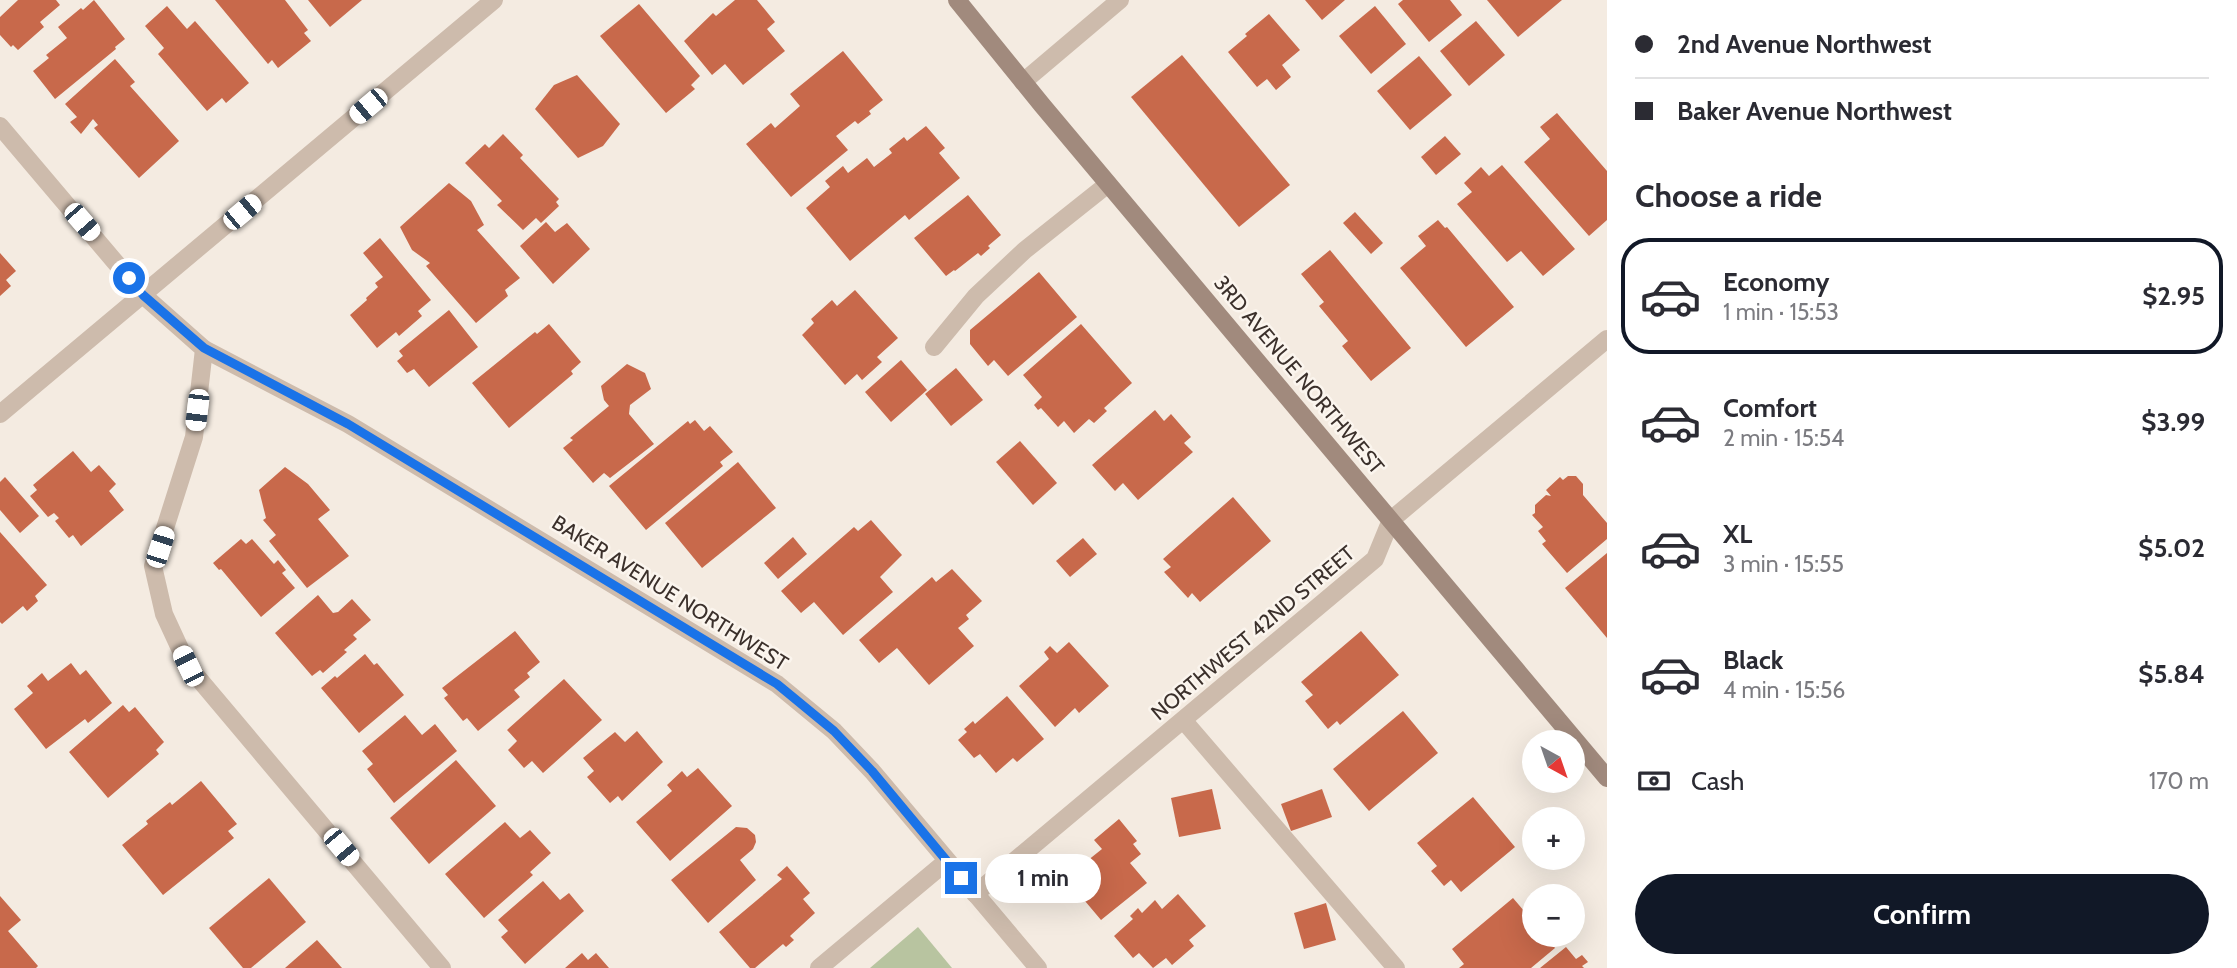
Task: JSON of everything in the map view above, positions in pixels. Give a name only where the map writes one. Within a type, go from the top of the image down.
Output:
[{"type":"street","points":[[0,414],[495,0]]},
{"type":"street","name":"3RD AVENUE NORTHWEST","points":[[957,0],[1607,778]]},
{"type":"street","points":[[1023,82],[1120,0]]},
{"type":"street","name":"BAKER AVENUE NORTHWEST","points":[[0,125],[143,295],[204,348],[348,424],[777,684],[834,731],[872,771],[1038,968]]},
{"type":"street","points":[[934,347],[976,296],[996,277],[1108,184]]},
{"type":"street","name":"NORTHWEST 42ND STREET","points":[[975,894],[1375,559],[1391,520],[1607,339]]},
{"type":"street","points":[[204,348],[194,437],[153,566],[164,614],[188,666],[442,968]]},
{"type":"street","points":[[1184,721],[1396,968]]},
{"type":"street","points":[[820,968],[947,861]]},
{"type":"green space","points":[[918,927],[952,968],[870,968]]},
{"type":"building","points":[[18,0],[56,0],[60,5],[40,22],[44,27],[18,50],[13,45],[11,47],[0,35],[0,17]]},
{"type":"building","points":[[94,0],[125,39],[55,99],[33,71],[49,58],[46,55],[67,38],[58,27]]},
{"type":"building","points":[[215,0],[285,0],[308,30],[304,33],[311,41],[278,68],[272,60],[268,64]]},
{"type":"building","points":[[308,0],[362,0],[330,27]]},
{"type":"building","points":[[735,0],[757,0],[775,22],[767,29],[785,51],[743,85],[725,64],[712,75],[684,41],[713,13],[716,16]]},
{"type":"building","points":[[1305,0],[1345,0],[1322,20]]},
{"type":"building","points":[[1403,0],[1450,0],[1462,15],[1429,42],[1398,4]]},
{"type":"building","points":[[1487,0],[1562,0],[1518,37]]},
{"type":"building","points":[[639,4],[700,76],[691,85],[695,89],[666,113],[600,36]]},
{"type":"building","points":[[167,6],[187,29],[195,21],[249,83],[226,103],[222,98],[207,111],[158,54],[164,48],[145,26]]},
{"type":"building","points":[[1375,6],[1406,44],[1371,74],[1339,36]]},
{"type":"building","points":[[1269,14],[1300,50],[1282,65],[1291,77],[1276,90],[1267,79],[1257,87],[1228,52]]},
{"type":"building","points":[[1476,21],[1505,55],[1469,86],[1440,51]]},
{"type":"building","points":[[843,51],[883,100],[858,124],[855,121],[836,136],[848,150],[791,197],[746,144],[771,123],[775,128],[800,106],[790,94]]},
{"type":"building","points":[[1182,55],[1290,185],[1239,227],[1131,97]]},
{"type":"building","points":[[1419,56],[1452,95],[1410,130],[1377,91]]},
{"type":"building","points":[[115,59],[135,82],[130,86],[179,141],[139,178],[94,128],[98,125],[93,119],[81,134],[70,122],[77,117],[65,104]]},
{"type":"building","points":[[577,75],[620,124],[603,146],[578,158],[535,109],[554,85]]},
{"type":"building","points":[[1557,113],[1607,171],[1607,220],[1589,236],[1524,162],[1550,139],[1540,127]]},
{"type":"building","points":[[926,126],[945,148],[939,153],[960,178],[909,220],[905,215],[850,261],[806,208],[830,187],[825,181],[843,166],[848,173],[867,158],[874,167],[892,153],[889,149],[904,137],[907,141]]},
{"type":"building","points":[[503,134],[523,155],[520,158],[559,199],[556,202],[559,206],[541,223],[536,218],[523,230],[497,205],[502,201],[465,163],[485,144],[489,148]]},
{"type":"building","points":[[1445,136],[1461,154],[1436,175],[1421,157]]},
{"type":"building","points":[[1502,165],[1575,249],[1543,276],[1521,251],[1507,262],[1457,204],[1472,192],[1464,183],[1481,167],[1489,176]]},
{"type":"building","points":[[449,183],[471,201],[484,225],[477,230],[520,278],[505,290],[508,296],[476,323],[426,266],[430,263],[412,250],[400,227]]},
{"type":"building","points":[[968,195],[1001,235],[981,256],[978,253],[946,276],[914,238]]},
{"type":"building","points":[[1355,212],[1383,243],[1371,254],[1343,223]]},
{"type":"building","points":[[1438,220],[1447,227],[1514,307],[1466,347],[1400,268],[1426,246],[1418,236]]},
{"type":"building","points":[[546,222],[555,232],[567,223],[590,249],[553,284],[520,246]]},
{"type":"building","points":[[380,238],[431,300],[418,311],[422,316],[399,336],[396,332],[377,348],[350,315],[367,300],[378,287],[375,283],[383,277],[363,253]]},
{"type":"building","points":[[1330,250],[1411,348],[1371,381],[1342,346],[1348,341],[1319,306],[1324,302],[1301,274]]},
{"type":"building","points":[[0,253],[16,271],[6,280],[11,286],[0,296]]},
{"type":"building","points":[[1039,272],[1077,317],[1008,376],[994,360],[988,366],[970,344],[970,330]]},
{"type":"building","points":[[855,290],[898,338],[877,357],[882,362],[862,380],[857,374],[845,385],[802,335],[814,323],[811,319],[832,300],[837,306]]},
{"type":"building","points":[[449,310],[478,347],[429,387],[414,369],[407,373],[397,361],[403,356],[399,351]]},
{"type":"building","points":[[549,324],[581,362],[571,371],[573,374],[509,428],[472,383],[535,332],[537,334]]},
{"type":"building","points":[[1081,324],[1132,383],[1104,408],[1107,411],[1094,423],[1089,419],[1074,433],[1064,421],[1058,427],[1041,408],[1038,410],[1034,405],[1042,397],[1023,375]]},
{"type":"building","points":[[901,360],[927,390],[891,422],[865,392]]},
{"type":"building","points":[[627,364],[645,373],[651,389],[630,405],[629,414],[654,444],[610,478],[604,473],[593,483],[563,448],[573,440],[570,438],[609,406],[604,400],[601,386]]},
{"type":"building","points":[[956,368],[983,400],[951,426],[925,394]]},
{"type":"building","points":[[1155,410],[1164,421],[1171,414],[1191,437],[1184,443],[1193,452],[1138,500],[1123,483],[1115,491],[1092,465]]},
{"type":"building","points":[[695,420],[704,431],[710,426],[733,452],[720,462],[723,466],[646,530],[609,486],[688,421],[690,424]]},
{"type":"building","points":[[1020,441],[1057,483],[1033,505],[996,462]]},
{"type":"building","points":[[73,451],[91,472],[99,465],[116,484],[109,491],[124,510],[81,546],[73,535],[69,538],[55,521],[59,518],[54,513],[48,517],[30,496],[37,490],[33,485]]},
{"type":"building","points":[[738,462],[776,508],[702,568],[665,523]]},
{"type":"building","points":[[285,467],[308,484],[330,510],[318,519],[349,556],[307,588],[269,541],[276,535],[263,520],[266,518],[259,490]]},
{"type":"building","points":[[1568,476],[1576,476],[1583,484],[1583,495],[1607,523],[1607,539],[1567,573],[1542,544],[1546,541],[1538,531],[1543,527],[1532,515],[1535,513],[1535,505],[1546,495],[1551,496],[1546,490],[1560,477],[1563,480]]},
{"type":"building","points":[[5,477],[39,516],[20,533],[0,510],[0,482]]},
{"type":"building","points":[[1233,497],[1271,541],[1200,602],[1192,593],[1188,598],[1164,572],[1171,567],[1163,559]]},
{"type":"building","points":[[871,520],[902,555],[880,577],[893,592],[843,635],[814,602],[801,613],[781,591],[854,527],[858,531]]},
{"type":"building","points":[[0,532],[47,585],[35,596],[38,601],[27,611],[23,606],[2,624],[0,622]]},
{"type":"building","points":[[793,537],[807,554],[778,579],[764,563]]},
{"type":"building","points":[[1083,538],[1097,554],[1070,577],[1056,561]]},
{"type":"building","points":[[241,539],[246,544],[252,539],[274,564],[278,560],[286,570],[282,573],[295,588],[261,617],[213,563]]},
{"type":"building","points":[[1607,553],[1607,638],[1565,588]]},
{"type":"building","points":[[952,569],[982,601],[966,615],[969,619],[958,628],[974,646],[929,685],[897,648],[879,663],[859,640],[932,577],[936,582]]},
{"type":"building","points":[[318,595],[333,613],[338,612],[352,599],[371,620],[353,635],[357,639],[344,650],[347,652],[323,673],[320,670],[312,676],[275,633]]},
{"type":"building","points":[[515,631],[540,662],[527,673],[530,677],[514,690],[520,697],[478,731],[467,718],[463,721],[444,698],[448,695],[442,688]]},
{"type":"building","points":[[1361,631],[1399,675],[1340,725],[1337,721],[1328,729],[1305,701],[1313,695],[1301,682]]},
{"type":"building","points":[[1069,642],[1109,686],[1079,713],[1075,708],[1055,727],[1019,686],[1049,659],[1044,652],[1050,646],[1057,653]]},
{"type":"building","points":[[365,654],[374,665],[377,663],[404,695],[359,733],[321,688]]},
{"type":"building","points":[[71,663],[80,675],[86,670],[112,703],[88,723],[85,719],[46,749],[14,709],[33,693],[27,686],[42,673],[48,681]]},
{"type":"building","points":[[564,679],[602,720],[543,773],[532,761],[524,768],[508,750],[517,741],[507,730]]},
{"type":"building","points":[[1007,696],[1044,739],[1017,762],[1013,758],[996,773],[980,754],[974,758],[958,740],[967,732],[964,729],[973,721],[975,724]]},
{"type":"building","points":[[123,705],[129,712],[135,707],[164,742],[156,750],[159,754],[108,798],[69,752]]},
{"type":"building","points":[[1403,711],[1438,753],[1369,811],[1333,769]]},
{"type":"building","points":[[405,715],[422,735],[435,724],[457,751],[394,803],[367,769],[373,764],[362,751]]},
{"type":"building","points":[[637,731],[663,762],[622,801],[618,796],[610,803],[587,777],[594,771],[583,758],[615,732],[625,742]]},
{"type":"building","points":[[456,760],[496,806],[429,864],[390,818]]},
{"type":"building","points":[[698,768],[732,806],[670,861],[636,822],[672,791],[667,785],[682,771],[687,777]]},
{"type":"building","points":[[201,781],[237,824],[228,831],[234,838],[163,895],[122,845],[148,824],[146,821],[170,802],[172,805]]},
{"type":"building","points":[[1212,789],[1221,829],[1179,837],[1171,798]]},
{"type":"building","points":[[1322,789],[1332,817],[1291,831],[1281,804]]},
{"type":"building","points":[[1473,797],[1515,847],[1461,892],[1451,880],[1444,886],[1431,871],[1437,866],[1417,843]]},
{"type":"building","points":[[1119,819],[1137,841],[1133,844],[1141,854],[1130,863],[1147,883],[1101,920],[1085,901],[1091,896],[1072,873],[1102,849],[1094,840]]},
{"type":"building","points":[[505,822],[520,838],[530,830],[551,853],[530,872],[533,875],[484,918],[445,874]]},
{"type":"building","points":[[736,827],[747,828],[755,835],[753,849],[740,860],[756,880],[708,923],[671,880]]},
{"type":"building","points":[[787,866],[810,893],[803,899],[815,913],[790,936],[794,940],[786,947],[783,944],[755,968],[750,968],[719,932],[782,879],[777,875]]},
{"type":"building","points":[[269,878],[306,922],[251,968],[243,968],[209,928]]},
{"type":"building","points":[[543,881],[560,900],[569,893],[584,911],[525,964],[501,937],[508,931],[498,920]]},
{"type":"building","points":[[1178,894],[1206,926],[1189,940],[1194,946],[1172,965],[1166,958],[1153,968],[1139,953],[1133,958],[1114,936],[1133,919],[1130,916],[1138,908],[1142,913],[1155,900],[1162,909]]},
{"type":"building","points":[[0,896],[21,920],[8,931],[38,966],[36,968],[0,968]]},
{"type":"building","points":[[1513,898],[1522,909],[1522,947],[1555,948],[1531,968],[1459,968],[1464,964],[1452,949]]},
{"type":"building","points":[[1326,903],[1336,940],[1304,949],[1294,913]]},
{"type":"building","points":[[317,940],[342,968],[285,968]]},
{"type":"building","points":[[1566,947],[1576,959],[1582,955],[1588,962],[1582,966],[1584,968],[1540,968]]},
{"type":"building","points":[[582,953],[588,960],[596,953],[609,968],[565,968]]},
{"type":"route","points":[[129,278],[143,295],[204,348],[348,424],[777,684],[834,731],[872,771],[961,878]]}]
